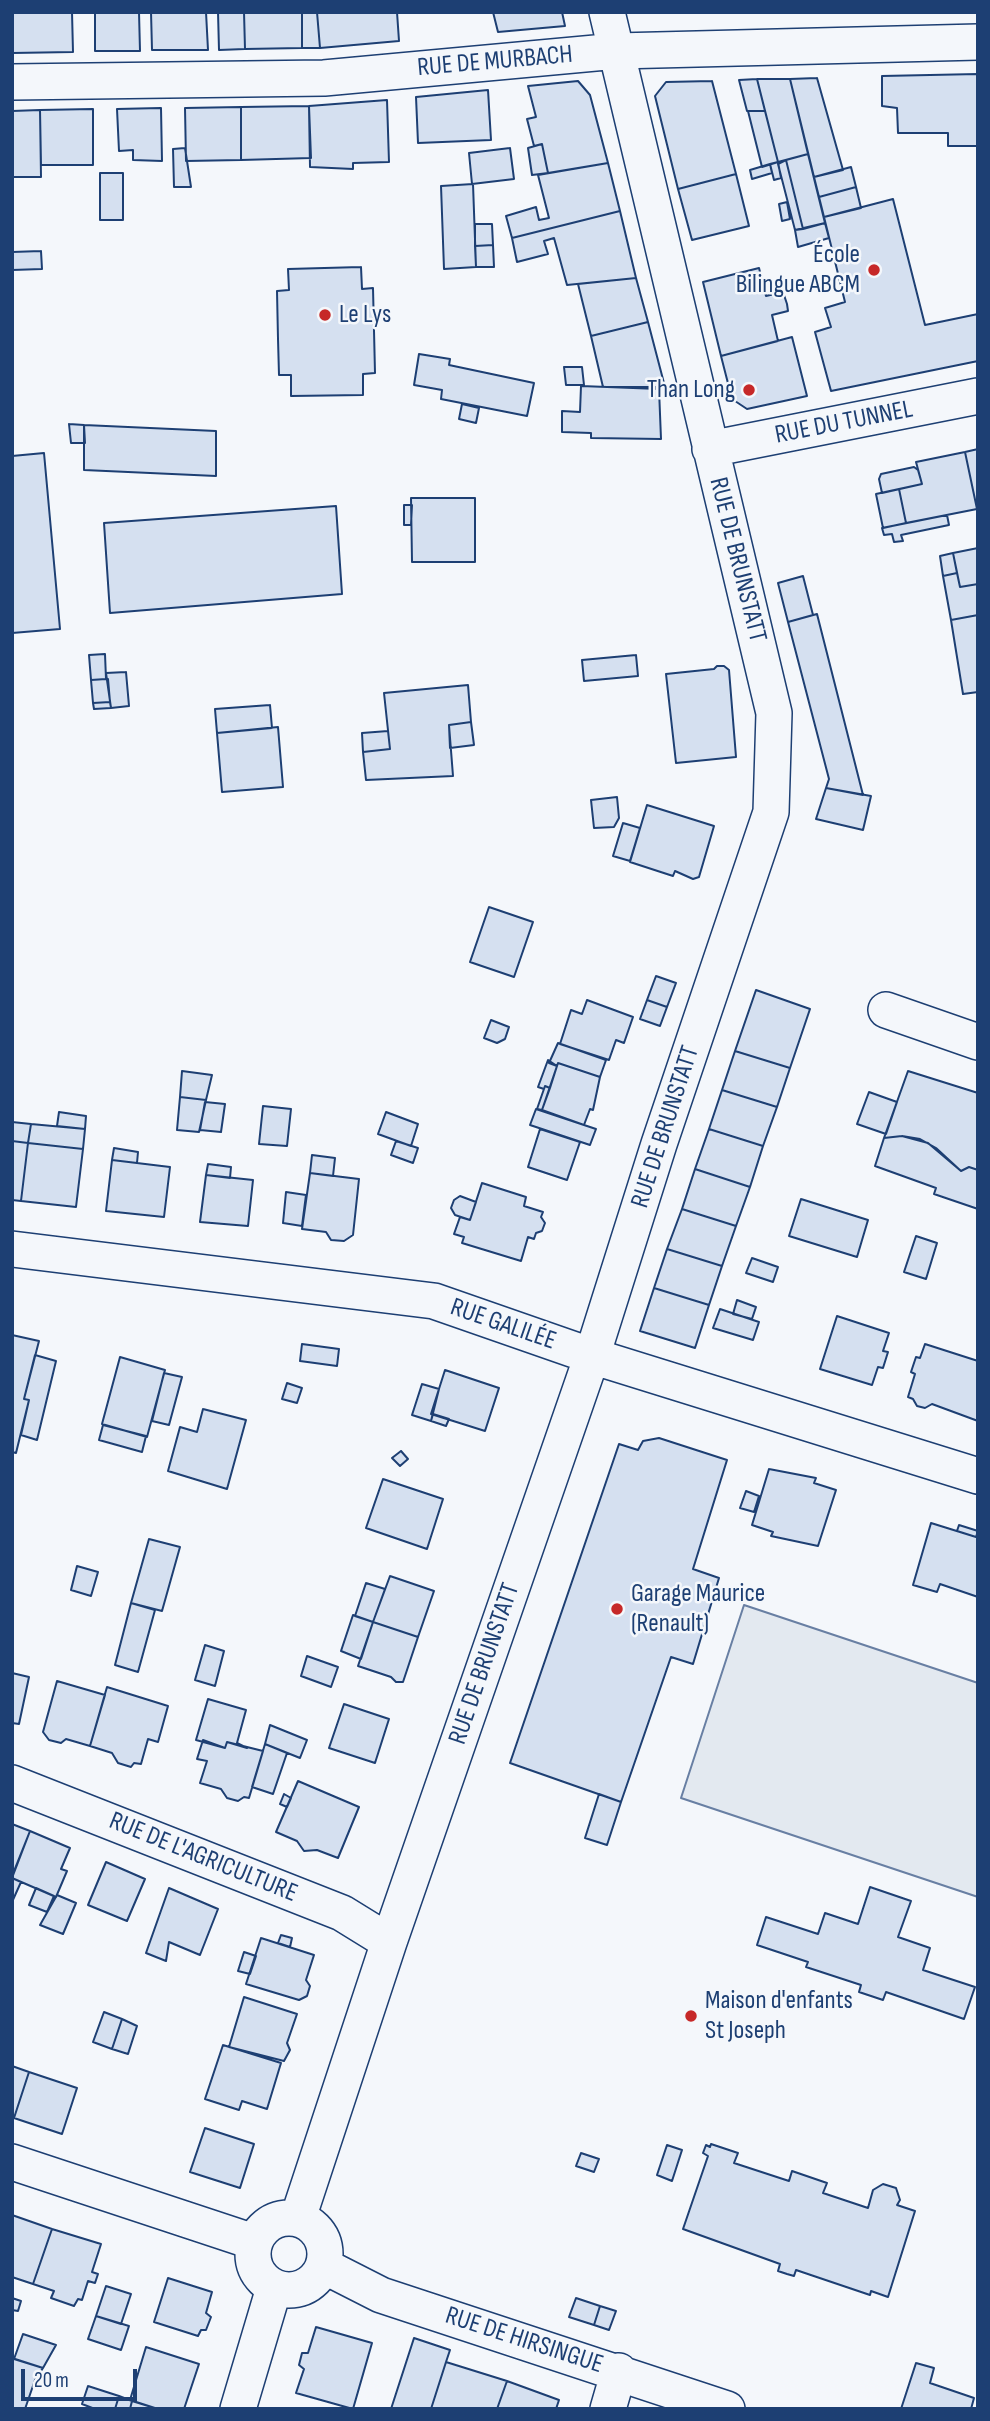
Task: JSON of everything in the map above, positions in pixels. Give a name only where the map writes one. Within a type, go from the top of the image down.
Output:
[{"type":"street","name":"RUE DE BRUNSTATT","points":[[298,2218],[389,1942],[592,1356],[659,1144],[771,812],[774,713],[607,12]]},
{"type":"street","name":"RUE DE MURBACH","points":[[12,82],[324,78],[617,51],[978,42]]},
{"type":"street","name":"RUE DU TUNNEL","points":[[710,449],[978,396]]},
{"type":"street","points":[[886,1010],[978,1042]]},
{"type":"street","name":"RUE GALILÉE","points":[[12,1249],[434,1300],[592,1356],[978,1476]]},
{"type":"street","name":"RUE DE L'AGRICULTURE","points":[[12,1783],[342,1913],[389,1942]]},
{"type":"street","points":[[12,2162],[254,2242]]},
{"type":"street","points":[[298,2218],[309,2223],[324,2242],[324,2266],[309,2284],[298,2289],[274,2288],[258,2274],[252,2253],[254,2242],[259,2233],[276,2219],[298,2218]]},
{"type":"street","name":"RUE DE HIRSINGUE","points":[[324,2266],[381,2295],[619,2371],[727,2409]]},
{"type":"street","points":[[238,2409],[274,2288]]},
{"type":"street","points":[[608,2409],[619,2371]]},
{"type":"shaded area","points":[[744,1605],[978,1683],[978,1897],[681,1798]]},
{"type":"building","points":[[12,12],[72,12],[73,52],[12,53]]},
{"type":"building","points":[[95,12],[139,12],[140,51],[95,51]]},
{"type":"building","points":[[151,12],[206,12],[208,50],[152,50]]},
{"type":"building","points":[[218,12],[244,12],[245,49],[219,50]]},
{"type":"building","points":[[244,12],[302,12],[302,48],[245,49]]},
{"type":"building","points":[[302,12],[317,12],[320,48],[302,48]]},
{"type":"building","points":[[317,12],[397,12],[399,41],[320,48]]},
{"type":"building","points":[[493,12],[562,12],[565,26],[498,32]]},
{"type":"building","points":[[978,74],[978,146],[948,146],[948,133],[898,133],[897,108],[882,106],[882,76]]},
{"type":"building","points":[[817,78],[843,170],[814,177],[790,79]]},
{"type":"building","points":[[757,79],[765,111],[747,111],[739,80]]},
{"type":"building","points":[[757,79],[790,79],[808,154],[778,162]]},
{"type":"building","points":[[578,81],[590,95],[608,163],[548,173],[542,144],[534,146],[527,119],[536,117],[528,86]]},
{"type":"building","points":[[712,81],[736,174],[678,189],[655,96],[666,82]]},
{"type":"building","points":[[488,90],[491,140],[418,143],[416,97]]},
{"type":"building","points":[[387,100],[389,162],[353,163],[353,169],[310,167],[309,106]]},
{"type":"building","points":[[309,106],[311,158],[241,160],[241,107]]},
{"type":"building","points":[[241,107],[241,160],[186,161],[185,108]]},
{"type":"building","points":[[161,108],[162,161],[133,160],[133,150],[119,151],[117,109]]},
{"type":"building","points":[[93,109],[93,165],[41,165],[40,110]]},
{"type":"building","points":[[40,110],[41,177],[12,177],[12,111]]},
{"type":"building","points":[[748,111],[765,111],[778,162],[762,167]]},
{"type":"building","points":[[542,144],[548,173],[532,175],[528,148]]},
{"type":"building","points":[[185,148],[191,187],[174,187],[173,149]]},
{"type":"building","points":[[510,148],[514,179],[472,184],[469,153]]},
{"type":"building","points":[[808,154],[825,223],[803,229],[786,160]]},
{"type":"building","points":[[786,160],[803,229],[795,230],[778,164]]},
{"type":"building","points":[[778,162],[781,178],[774,180],[770,164]]},
{"type":"building","points":[[608,163],[620,211],[512,238],[506,216],[536,207],[539,220],[549,218],[538,175]]},
{"type":"building","points":[[770,164],[772,173],[752,179],[750,170]]},
{"type":"building","points":[[851,167],[856,187],[819,197],[814,177]]},
{"type":"building","points":[[100,173],[123,173],[123,220],[100,220]]},
{"type":"building","points":[[736,174],[749,226],[692,240],[678,189]]},
{"type":"building","points":[[473,184],[476,267],[444,269],[441,186]]},
{"type":"building","points":[[856,187],[861,208],[824,217],[819,197]]},
{"type":"building","name":"École Bilingue ABCM","points":[[893,199],[925,325],[978,314],[978,361],[831,391],[815,332],[831,327],[825,308],[845,302],[824,217]]},
{"type":"building","points":[[787,202],[790,219],[782,221],[779,204]]},
{"type":"building","points":[[620,211],[636,278],[567,285],[554,238],[544,241],[548,254],[517,262],[512,238]]},
{"type":"building","points":[[825,223],[829,238],[798,247],[795,230]]},
{"type":"building","points":[[475,224],[492,224],[493,245],[475,246]]},
{"type":"building","points":[[493,245],[494,267],[476,267],[475,246]]},
{"type":"building","points":[[41,251],[42,269],[12,270],[12,252]]},
{"type":"building","name":"Le Lys","points":[[361,267],[362,289],[373,288],[375,373],[363,374],[363,395],[291,396],[291,375],[279,375],[278,339],[277,291],[289,290],[288,269]]},
{"type":"building","points":[[759,268],[766,296],[783,292],[787,304],[788,311],[772,315],[778,341],[721,356],[703,282]]},
{"type":"building","points":[[636,278],[648,322],[591,336],[578,284]]},
{"type":"building","points":[[648,322],[665,387],[603,387],[591,336]]},
{"type":"building","points":[[792,337],[807,396],[747,409],[732,399],[721,356]]},
{"type":"building","points":[[419,354],[450,359],[449,365],[534,383],[527,416],[441,399],[442,390],[414,385]]},
{"type":"building","points":[[564,367],[582,367],[584,385],[566,385]]},
{"type":"building","points":[[581,386],[659,389],[661,439],[591,438],[591,433],[562,432],[562,411],[580,412]]},
{"type":"building","points":[[462,404],[479,408],[476,423],[459,419]]},
{"type":"building","points":[[69,424],[84,425],[85,443],[71,443]]},
{"type":"building","points":[[84,425],[216,431],[216,476],[84,470]]},
{"type":"building","points":[[978,449],[978,509],[977,509],[965,452]]},
{"type":"building","points":[[965,452],[977,509],[906,523],[899,489],[922,484],[916,462]]},
{"type":"building","points":[[44,453],[60,629],[12,633],[12,456]]},
{"type":"building","points":[[914,467],[918,470],[922,484],[882,493],[879,479],[881,474]]},
{"type":"building","points":[[899,489],[906,523],[883,528],[876,494]]},
{"type":"building","points":[[411,498],[475,498],[475,562],[412,562]]},
{"type":"building","points":[[404,505],[412,505],[411,525],[404,525]]},
{"type":"building","points":[[336,506],[342,594],[110,613],[104,523]]},
{"type":"building","points":[[947,515],[949,525],[901,535],[903,541],[894,542],[892,534],[884,535],[882,528]]},
{"type":"building","points":[[978,548],[978,584],[960,587],[953,553]]},
{"type":"building","points":[[953,553],[957,573],[943,576],[940,556]]},
{"type":"building","points":[[957,573],[960,587],[978,584],[978,615],[951,620],[943,576]]},
{"type":"building","points":[[803,576],[813,615],[788,622],[778,583]]},
{"type":"building","points":[[817,614],[863,795],[826,788],[829,779],[788,622]]},
{"type":"building","points":[[978,615],[978,692],[963,694],[951,620]]},
{"type":"building","points":[[105,654],[106,679],[91,680],[89,655]]},
{"type":"building","points":[[636,655],[638,676],[584,681],[582,660]]},
{"type":"building","points":[[724,666],[729,670],[736,757],[676,763],[666,674],[714,669]]},
{"type":"building","points":[[126,672],[129,706],[111,708],[106,673]]},
{"type":"building","points":[[108,679],[110,702],[93,703],[91,680]]},
{"type":"building","points":[[468,685],[471,722],[449,725],[453,776],[366,780],[363,752],[390,749],[384,693]]},
{"type":"building","points":[[110,702],[111,708],[94,709],[93,703]]},
{"type":"building","points":[[270,705],[272,728],[217,733],[215,709]]},
{"type":"building","points":[[471,722],[474,745],[450,748],[449,725]]},
{"type":"building","points":[[278,727],[283,787],[222,792],[217,733]]},
{"type":"building","points":[[388,731],[390,749],[363,752],[362,733]]},
{"type":"building","points":[[826,788],[871,796],[863,830],[816,819]]},
{"type":"building","points":[[617,797],[619,818],[614,827],[594,828],[591,800]]},
{"type":"building","points":[[647,805],[714,826],[699,877],[693,879],[675,871],[673,876],[630,862]]},
{"type":"building","points":[[623,823],[640,828],[630,861],[613,856]]},
{"type":"building","points":[[489,907],[533,922],[514,977],[470,962]]},
{"type":"building","points":[[656,976],[676,983],[667,1007],[647,1000]]},
{"type":"building","points":[[756,990],[810,1009],[790,1068],[735,1051]]},
{"type":"building","points":[[587,1000],[633,1017],[624,1043],[616,1040],[609,1060],[560,1044],[571,1010],[582,1014]]},
{"type":"building","points":[[647,1000],[667,1007],[660,1026],[640,1019]]},
{"type":"building","points":[[491,1020],[509,1027],[505,1039],[497,1043],[484,1038]]},
{"type":"building","points":[[558,1043],[606,1060],[600,1077],[558,1063],[557,1066],[549,1063]]},
{"type":"building","points":[[735,1051],[790,1068],[777,1107],[722,1090]]},
{"type":"building","points":[[548,1060],[557,1066],[550,1088],[545,1086],[544,1089],[538,1087]]},
{"type":"building","points":[[558,1063],[600,1077],[593,1110],[590,1109],[584,1125],[542,1110]]},
{"type":"building","points":[[182,1071],[212,1075],[206,1100],[180,1097]]},
{"type":"building","points":[[908,1071],[978,1093],[978,1170],[969,1167],[961,1171],[936,1148],[920,1139],[902,1136],[884,1138]]},
{"type":"building","points":[[545,1086],[550,1088],[542,1110],[537,1109]]},
{"type":"building","points":[[722,1090],[777,1107],[763,1146],[709,1129]]},
{"type":"building","points":[[869,1092],[897,1102],[886,1134],[857,1124]]},
{"type":"building","points":[[180,1097],[206,1100],[199,1132],[177,1130]]},
{"type":"building","points":[[205,1102],[225,1104],[221,1132],[200,1130]]},
{"type":"building","points":[[263,1106],[291,1109],[287,1146],[259,1144]]},
{"type":"building","points":[[536,1109],[596,1129],[590,1145],[530,1125]]},
{"type":"building","points":[[59,1112],[86,1116],[85,1129],[57,1126]]},
{"type":"building","points":[[386,1112],[418,1124],[411,1146],[378,1134]]},
{"type":"building","points":[[12,1122],[31,1124],[28,1143],[12,1141]]},
{"type":"building","points":[[31,1124],[85,1129],[83,1149],[28,1143]]},
{"type":"building","points":[[540,1129],[580,1142],[567,1180],[528,1167]]},
{"type":"building","points":[[709,1129],[763,1146],[750,1187],[695,1169]]},
{"type":"building","points":[[902,1136],[928,1143],[961,1171],[969,1167],[978,1170],[978,1209],[934,1194],[936,1188],[875,1166],[884,1138]]},
{"type":"building","points":[[12,1141],[28,1143],[21,1201],[12,1200]]},
{"type":"building","points":[[396,1141],[418,1148],[413,1163],[391,1155]]},
{"type":"building","points":[[28,1143],[83,1149],[76,1207],[21,1201]]},
{"type":"building","points":[[114,1148],[138,1152],[137,1163],[112,1160]]},
{"type":"building","points":[[312,1155],[335,1158],[333,1176],[310,1173]]},
{"type":"building","points":[[112,1160],[170,1167],[164,1217],[106,1211]]},
{"type":"building","points":[[208,1164],[231,1167],[230,1178],[206,1175]]},
{"type":"building","points":[[695,1169],[750,1187],[736,1226],[682,1209]]},
{"type":"building","points":[[310,1173],[359,1179],[353,1235],[344,1241],[331,1240],[326,1232],[302,1229]]},
{"type":"building","points":[[206,1175],[253,1180],[248,1226],[200,1222]]},
{"type":"building","points":[[482,1183],[526,1197],[524,1206],[543,1212],[541,1217],[545,1223],[542,1231],[536,1233],[534,1239],[528,1237],[521,1261],[462,1243],[464,1237],[454,1234],[460,1217],[470,1220]]},
{"type":"building","points":[[286,1192],[306,1195],[302,1226],[283,1223]]},
{"type":"building","points":[[460,1196],[476,1202],[470,1220],[455,1215],[451,1208],[454,1200]]},
{"type":"building","points":[[801,1199],[868,1220],[857,1257],[789,1236]]},
{"type":"building","points":[[682,1209],[736,1226],[722,1266],[667,1249]]},
{"type":"building","points":[[916,1236],[937,1243],[926,1279],[904,1272]]},
{"type":"building","points":[[667,1249],[722,1266],[709,1305],[654,1288]]},
{"type":"building","points":[[752,1258],[778,1267],[773,1282],[746,1273]]},
{"type":"building","points":[[654,1288],[709,1305],[695,1348],[640,1331]]},
{"type":"building","points":[[737,1300],[756,1307],[752,1319],[733,1314]]},
{"type":"building","points":[[720,1309],[759,1322],[753,1340],[713,1328]]},
{"type":"building","points":[[837,1316],[889,1333],[883,1351],[888,1352],[883,1368],[878,1367],[872,1385],[820,1369]]},
{"type":"building","points":[[12,1335],[39,1341],[24,1399],[29,1400],[16,1453],[12,1452]]},
{"type":"building","points":[[302,1344],[339,1349],[337,1366],[300,1361]]},
{"type":"building","points":[[925,1344],[978,1361],[978,1421],[932,1404],[925,1408],[917,1406],[913,1399],[908,1397],[915,1374],[911,1372],[916,1357],[920,1358]]},
{"type":"building","points":[[35,1355],[56,1361],[37,1440],[21,1435],[29,1400],[24,1399]]},
{"type":"building","points":[[120,1357],[165,1370],[147,1437],[102,1424]]},
{"type":"building","points":[[445,1370],[499,1388],[485,1431],[431,1414]]},
{"type":"building","points":[[164,1373],[182,1377],[169,1425],[152,1421]]},
{"type":"building","points":[[287,1383],[302,1388],[297,1403],[282,1399]]},
{"type":"building","points":[[422,1384],[439,1389],[431,1421],[412,1415]]},
{"type":"building","points":[[203,1409],[246,1420],[227,1489],[168,1471],[180,1427],[197,1432]]},
{"type":"building","points":[[433,1414],[449,1419],[446,1426],[431,1421]]},
{"type":"building","points":[[103,1425],[146,1436],[142,1452],[99,1440]]},
{"type":"building","points":[[659,1438],[727,1460],[693,1569],[719,1578],[693,1664],[671,1657],[621,1802],[510,1763],[619,1444],[638,1450],[643,1441]]},
{"type":"building","points":[[401,1451],[408,1459],[400,1466],[392,1458]]},
{"type":"building","points":[[769,1469],[816,1478],[814,1483],[836,1490],[818,1546],[771,1536],[773,1532],[752,1525]]},
{"type":"building","points":[[383,1479],[443,1499],[427,1549],[366,1528]]},
{"type":"building","points":[[746,1491],[759,1496],[754,1512],[740,1508]]},
{"type":"building","points":[[931,1523],[976,1537],[978,1534],[978,1597],[940,1584],[937,1592],[913,1585]]},
{"type":"building","points":[[959,1525],[978,1531],[976,1537],[957,1531]]},
{"type":"building","points":[[149,1539],[180,1547],[162,1611],[131,1603]]},
{"type":"building","points":[[77,1566],[98,1572],[91,1596],[71,1590]]},
{"type":"building","points":[[390,1576],[434,1591],[418,1637],[373,1622]]},
{"type":"building","points":[[366,1583],[385,1589],[373,1622],[355,1616]]},
{"type":"building","points":[[131,1603],[155,1610],[138,1672],[115,1665]]},
{"type":"building","points":[[353,1615],[373,1622],[361,1659],[341,1651]]},
{"type":"building","points":[[373,1622],[418,1637],[403,1682],[396,1682],[391,1677],[358,1666]]},
{"type":"building","points":[[205,1645],[224,1651],[215,1686],[195,1680]]},
{"type":"building","points":[[307,1656],[338,1667],[331,1687],[301,1676]]},
{"type":"building","points":[[12,1673],[29,1677],[19,1724],[12,1723]]},
{"type":"building","points":[[57,1681],[105,1695],[90,1746],[66,1739],[61,1743],[49,1740],[43,1732]]},
{"type":"building","points":[[107,1687],[168,1706],[158,1742],[148,1739],[141,1764],[134,1763],[131,1767],[118,1763],[112,1753],[90,1746]]},
{"type":"building","points":[[208,1699],[246,1710],[237,1743],[247,1748],[227,1742],[225,1748],[196,1740]]},
{"type":"building","points":[[344,1704],[389,1719],[375,1763],[329,1748]]},
{"type":"building","points":[[270,1725],[307,1740],[300,1758],[265,1744]]},
{"type":"building","points":[[203,1740],[225,1748],[227,1742],[263,1751],[249,1798],[244,1797],[238,1801],[227,1798],[221,1789],[200,1783],[207,1761],[197,1759]]},
{"type":"building","points":[[265,1744],[287,1753],[273,1794],[252,1787]]},
{"type":"building","points":[[298,1781],[359,1807],[338,1858],[317,1850],[304,1851],[297,1841],[276,1832]]},
{"type":"building","points":[[284,1794],[291,1798],[287,1807],[280,1804]]},
{"type":"building","points":[[599,1794],[621,1802],[607,1845],[585,1838]]},
{"type":"building","points":[[12,1824],[30,1831],[12,1876]]},
{"type":"building","points":[[30,1831],[70,1848],[61,1869],[67,1871],[56,1897],[12,1878]]},
{"type":"building","points":[[106,1862],[145,1879],[127,1921],[88,1905]]},
{"type":"building","points":[[12,1878],[21,1882],[12,1902]]},
{"type":"building","points":[[870,1887],[911,1901],[898,1937],[930,1948],[923,1970],[975,1987],[964,2019],[886,1992],[883,2000],[859,1992],[861,1985],[806,1967],[808,1962],[757,1945],[766,1917],[818,1934],[825,1913],[858,1924]]},
{"type":"building","points":[[36,1888],[54,1896],[47,1912],[29,1905]]},
{"type":"building","points":[[169,1888],[218,1909],[200,1955],[169,1942],[166,1961],[146,1953]]},
{"type":"building","points":[[57,1895],[76,1903],[63,1934],[40,1925]]},
{"type":"building","points":[[281,1935],[292,1938],[290,1947],[278,1943]]},
{"type":"building","points":[[261,1938],[314,1955],[306,1980],[310,1986],[307,1996],[299,2000],[246,1984]]},
{"type":"building","points":[[244,1952],[256,1956],[250,1974],[238,1971]]},
{"type":"building","points":[[244,1997],[297,2014],[287,2043],[290,2050],[284,2061],[229,2047]]},
{"type":"building","points":[[104,2012],[122,2019],[112,2049],[93,2042]]},
{"type":"building","points":[[122,2019],[137,2026],[128,2054],[112,2049]]},
{"type":"building","points":[[223,2045],[281,2063],[267,2109],[242,2101],[239,2110],[205,2099]]},
{"type":"building","points":[[12,2066],[29,2072],[14,2118],[12,2118]]},
{"type":"building","points":[[29,2072],[77,2088],[62,2134],[14,2118]]},
{"type":"building","points":[[205,2128],[254,2144],[240,2188],[190,2172]]},
{"type":"building","points":[[711,2144],[738,2153],[734,2163],[789,2181],[792,2171],[827,2183],[823,2193],[868,2208],[873,2190],[883,2184],[896,2188],[900,2200],[897,2205],[915,2211],[888,2297],[871,2291],[870,2295],[796,2270],[794,2276],[787,2274],[778,2271],[780,2264],[683,2229],[708,2156],[703,2153],[706,2145],[710,2147]]},
{"type":"building","points":[[667,2145],[682,2150],[672,2181],[657,2175]]},
{"type":"building","points":[[581,2153],[599,2159],[594,2172],[576,2166]]},
{"type":"building","points":[[12,2215],[52,2229],[33,2284],[12,2277]]},
{"type":"building","points":[[52,2229],[101,2244],[92,2272],[98,2274],[95,2283],[88,2281],[82,2300],[78,2299],[74,2306],[51,2298],[54,2291],[33,2284]]},
{"type":"building","points":[[168,2278],[212,2292],[206,2313],[211,2317],[206,2330],[201,2330],[198,2336],[154,2322]]},
{"type":"building","points":[[106,2286],[131,2294],[121,2324],[96,2316]]},
{"type":"building","points":[[12,2298],[21,2301],[18,2311],[12,2310]]},
{"type":"building","points":[[576,2298],[600,2306],[594,2325],[569,2317]]},
{"type":"building","points":[[600,2306],[616,2311],[609,2330],[594,2325]]},
{"type":"building","points":[[96,2316],[129,2326],[121,2350],[88,2339]]},
{"type":"building","points":[[316,2327],[372,2343],[353,2409],[296,2393],[304,2369],[299,2365],[302,2353],[308,2353]]},
{"type":"building","points":[[23,2334],[56,2345],[43,2368],[14,2359]]},
{"type":"building","points":[[414,2338],[450,2350],[431,2409],[391,2409]]},
{"type":"building","points":[[146,2347],[199,2364],[184,2409],[158,2409],[130,2400]]},
{"type":"building","points":[[12,2358],[43,2368],[35,2380],[25,2409],[12,2408]]},
{"type":"building","points":[[446,2362],[507,2381],[497,2409],[431,2409]]},
{"type":"building","points":[[916,2363],[934,2368],[930,2383],[974,2398],[971,2409],[901,2409]]},
{"type":"building","points":[[507,2381],[559,2400],[556,2409],[497,2409]]},
{"type":"building","points":[[88,2386],[119,2396],[115,2409],[95,2409],[82,2404]]},
{"type":"building","points":[[119,2396],[132,2401],[130,2409],[115,2409]]},
{"type":"building","points":[[132,2401],[158,2409],[130,2409]]},
{"type":"place","name":"École Bilingue ABCM","points":[[874,270]]},
{"type":"place","name":"Le Lys","points":[[325,315]]},
{"type":"place","name":"Than Long","points":[[749,390]]},
{"type":"place","name":"Garage Maurice (Renault)","points":[[617,1609]]},
{"type":"place","name":"Maison d'enfants St Joseph","points":[[691,2016]]}]
